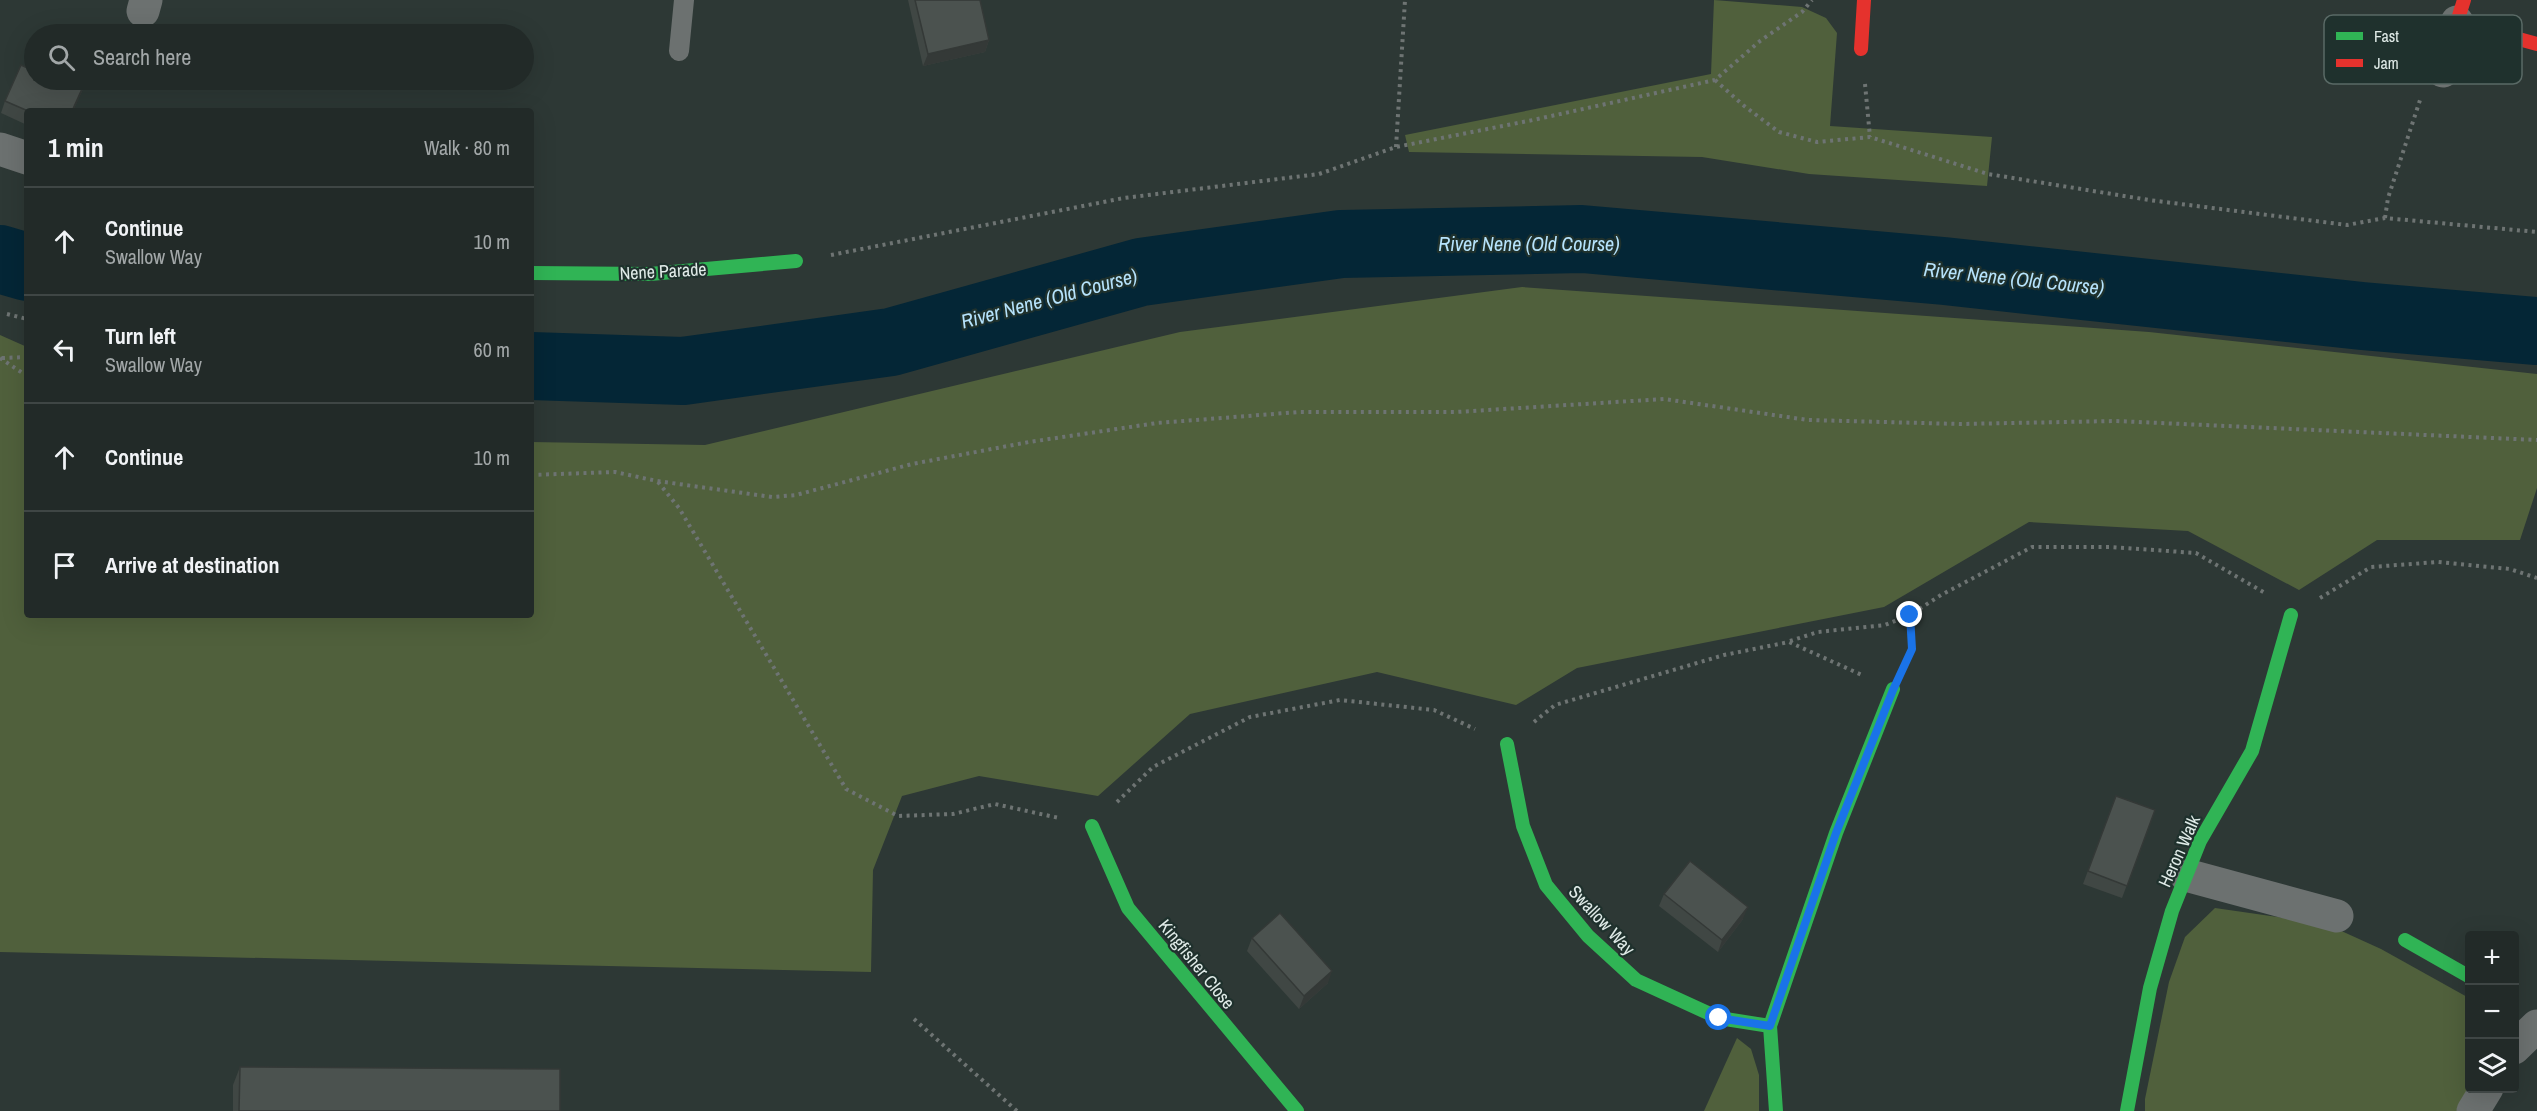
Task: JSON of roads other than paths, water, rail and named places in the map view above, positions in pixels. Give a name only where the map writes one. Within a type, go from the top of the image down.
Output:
[{"type":"street","points":[[1861,49],[1864,0]]},
{"type":"street","points":[[2522,37],[2537,44]]},
{"type":"street","points":[[0,149],[24,157]]},
{"type":"street","name":"Nene Parade","points":[[534,273],[650,273],[796,261]]},
{"type":"street","name":"Heron Walk","points":[[2127,1111],[2150,988],[2172,911],[2200,841],[2252,751],[2291,615]]},
{"type":"street","points":[[1776,1111],[1770,1026],[1836,833],[1893,690]]},
{"type":"street","name":"Swallow Way","points":[[1508,744],[1523,826],[1546,885],[1588,936],[1636,980],[1719,1018],[1770,1026]]},
{"type":"street","name":"Kingfisher Close","points":[[1092,826],[1128,908],[1297,1111]]},
{"type":"street","points":[[2186,875],[2337,916]]},
{"type":"street","points":[[2405,940],[2465,975]]},
{"type":"street","points":[[2474,1111],[2485,1093]]},
{"type":"lane","points":[[679,51],[684,0]]},
{"type":"waterway","name":"River Nene (Old Course)","points":[[534,366],[683,371],[891,342],[1141,272],[1341,244],[1582,239],[1944,271],[2362,316],[2537,331]]},
{"type":"waterway","name":"River Nene (Old Course)","points":[[0,259],[24,266]]}]
